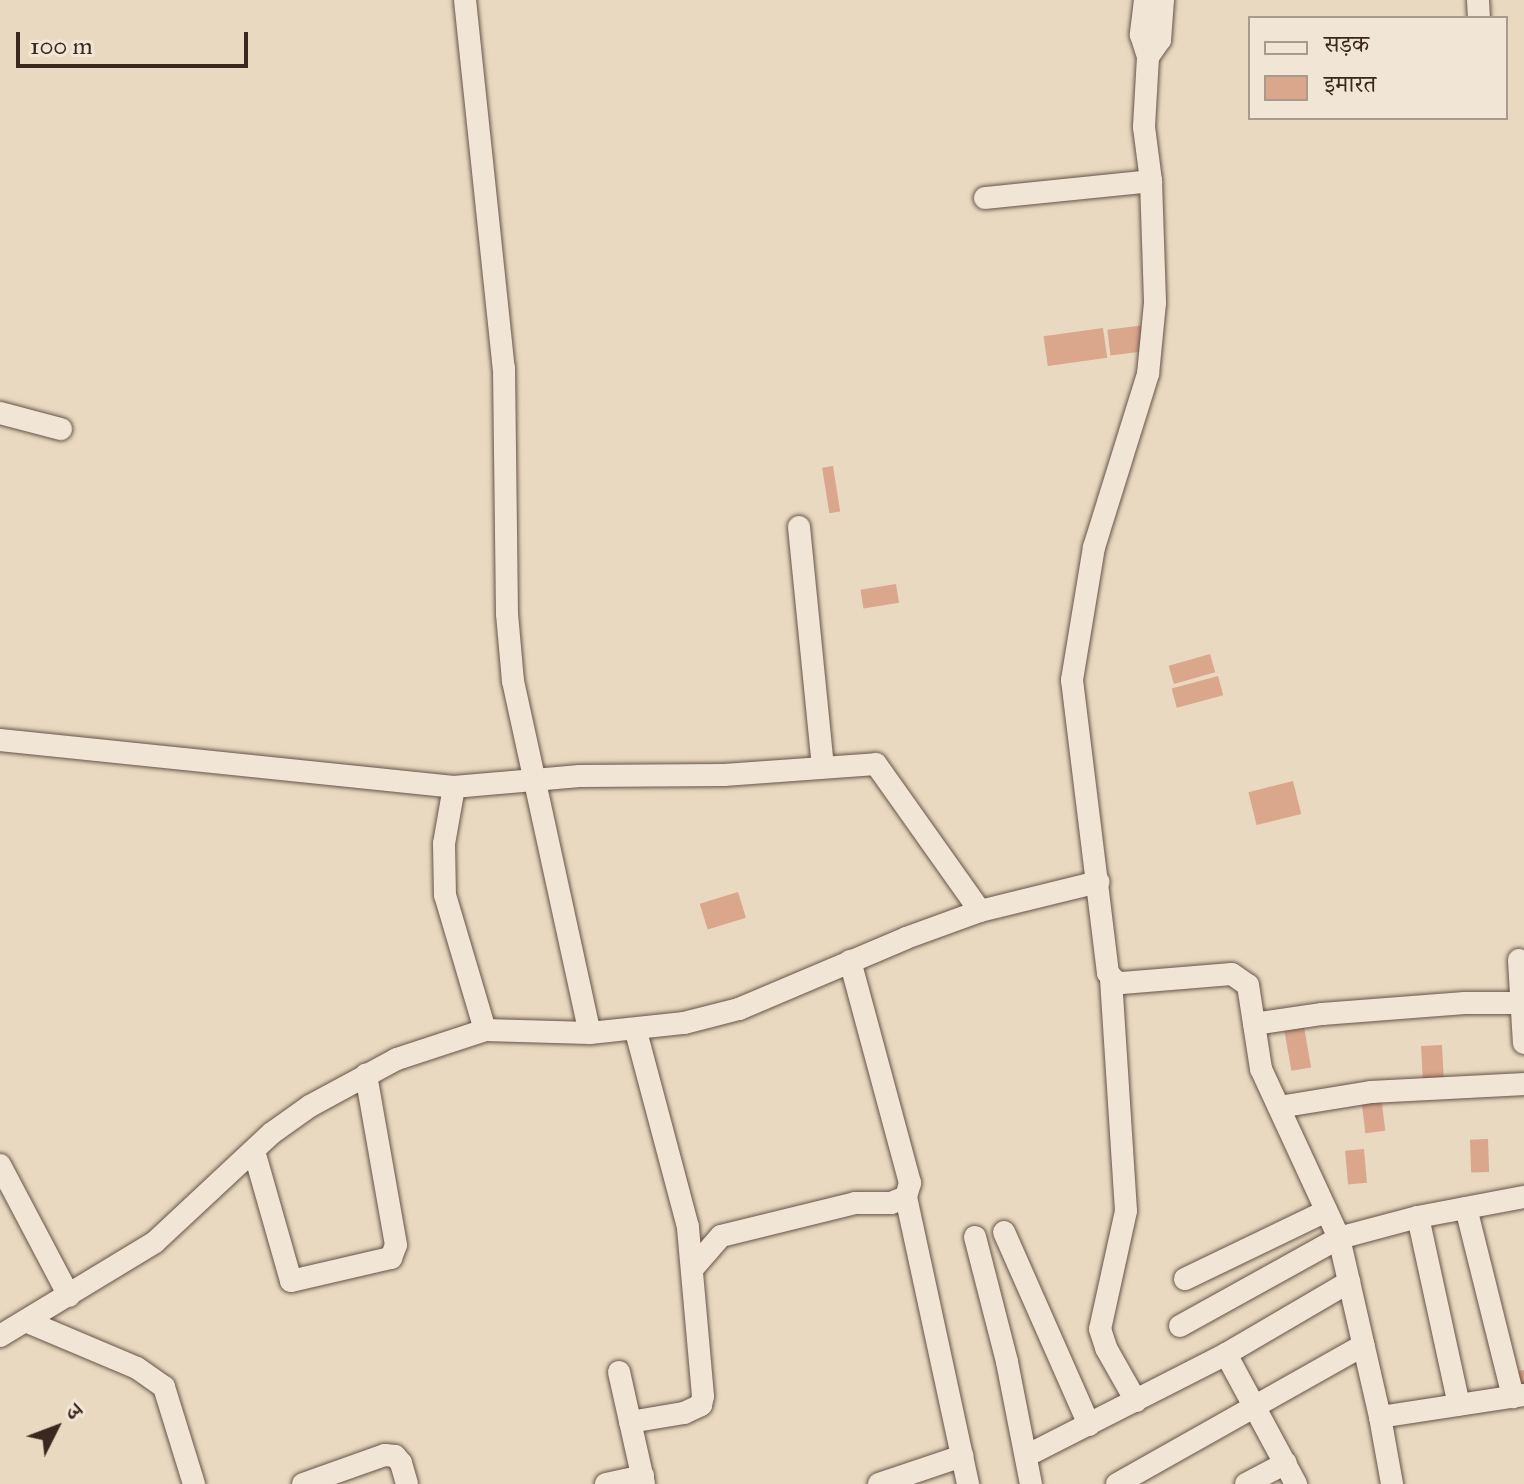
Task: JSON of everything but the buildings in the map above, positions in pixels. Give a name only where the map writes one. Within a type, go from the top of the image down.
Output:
[{"type":"street","points":[[465,0],[504,368],[510,652],[518,711],[590,1033]]},
{"type":"street","points":[[1136,1401],[1106,1348],[1100,1329],[1126,1211],[1111,979],[1072,680],[1094,547],[1148,374],[1155,303],[1151,181],[1144,127],[1148,57],[1141,35],[1145,0]]},
{"type":"street","points":[[1148,57],[1160,40],[1163,0]]},
{"type":"street","points":[[985,198],[1151,181]]},
{"type":"street","points":[[0,413],[61,429]]},
{"type":"street","points":[[799,527],[823,766]]},
{"type":"street","points":[[0,740],[454,787],[580,776],[724,775],[876,764],[884,771],[980,911]]},
{"type":"street","points":[[454,787],[444,844],[445,895],[485,1030]]},
{"type":"street","points":[[0,1336],[28,1322],[155,1242],[254,1151],[310,1106],[409,1054],[485,1030],[590,1033],[660,1029],[739,1009],[850,961],[980,911],[1098,882]]},
{"type":"street","points":[[1519,960],[1524,1040]]},
{"type":"street","points":[[850,961],[910,1183],[906,1197],[968,1484]]},
{"type":"street","points":[[1111,979],[1122,983],[1232,974],[1248,985],[1261,1069],[1339,1238],[1392,1484]]},
{"type":"street","points":[[1254,1024],[1322,1014],[1465,1003],[1520,1003]]},
{"type":"street","points":[[630,1422],[684,1413],[701,1405],[703,1396],[694,1267],[688,1227],[636,1031]]},
{"type":"street","points":[[254,1151],[291,1281],[391,1258],[396,1245],[366,1075]]},
{"type":"street","points":[[1279,1107],[1372,1092],[1524,1084]]},
{"type":"street","points":[[0,1165],[69,1296]]},
{"type":"street","points":[[694,1267],[721,1236],[855,1203],[891,1203],[906,1197]]},
{"type":"street","points":[[1180,1326],[1339,1238],[1418,1217],[1524,1199]]},
{"type":"street","points":[[1380,1417],[1519,1396],[1466,1208]]},
{"type":"street","points":[[1185,1279],[1326,1211]]},
{"type":"street","points":[[1418,1217],[1459,1405]]},
{"type":"street","points":[[1004,1232],[1089,1425]]},
{"type":"street","points":[[975,1237],[1007,1362],[1031,1484]]},
{"type":"street","points":[[1026,1456],[1226,1354],[1349,1282]]},
{"type":"street","points":[[28,1322],[137,1368],[164,1387],[194,1484]]},
{"type":"street","points":[[1117,1484],[1364,1345]]},
{"type":"street","points":[[1226,1354],[1296,1484]]},
{"type":"street","points":[[606,1484],[644,1480],[619,1372]]},
{"type":"street","points":[[303,1484],[385,1455],[395,1456],[401,1463],[407,1484]]},
{"type":"street","points":[[879,1484],[962,1456]]},
{"type":"street","points":[[1246,1484],[1286,1463]]}]
